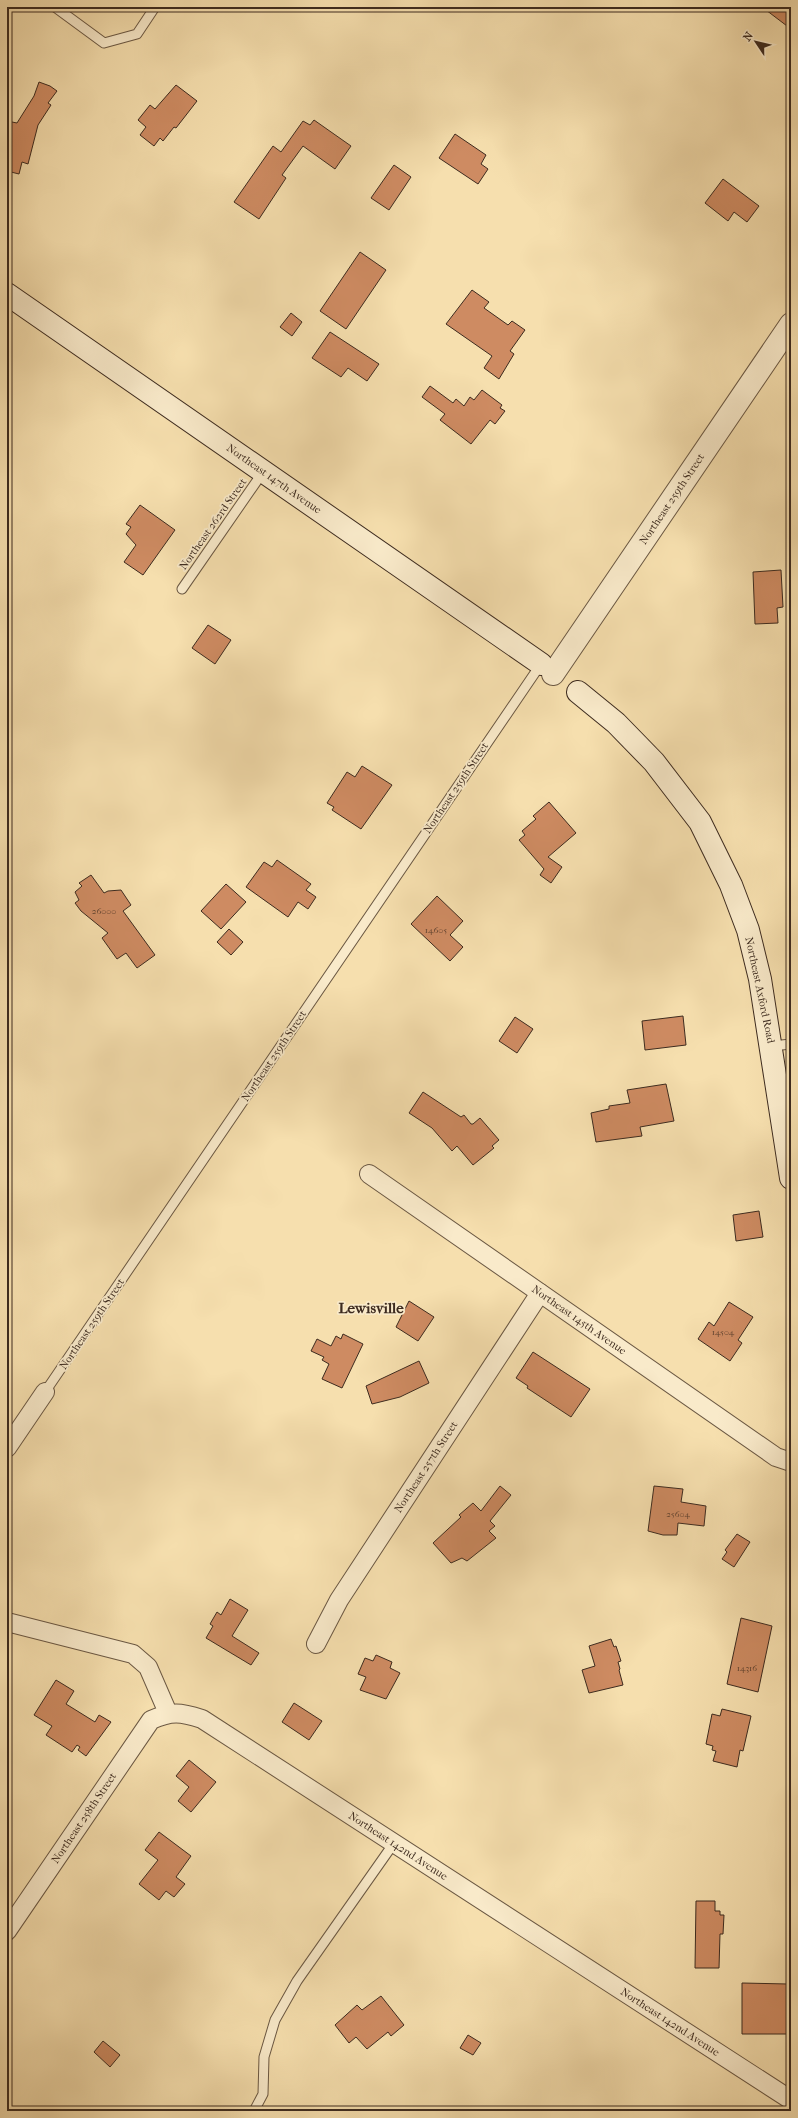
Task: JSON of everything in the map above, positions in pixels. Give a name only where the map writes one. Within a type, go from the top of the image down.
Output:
[{"type":"main road","name":"Northeast 147th Avenue","points":[[7,294],[547,669]]},
{"type":"main road","name":"Northeast 259th Street","points":[[547,669],[791,324]]},
{"type":"main road","name":"Northeast Axford Road","points":[[547,669],[616,723],[654,762],[700,822],[731,885],[748,930],[760,979],[782,1045],[791,1178]]},
{"type":"street","name":"Northeast 145th Avenue","points":[[369,1174],[776,1457],[791,1462]]},
{"type":"street","name":"Northeast 257th Street","points":[[316,1644],[339,1600],[540,1293]]},
{"type":"street","name":"Northeast 259th Street","points":[[7,1448],[45,1392]]},
{"type":"street","points":[[7,1622],[132,1654],[148,1667],[168,1713]]},
{"type":"street","name":"Northeast 142nd Avenue","points":[[168,1713],[183,1713],[202,1719],[791,2100]]},
{"type":"street","name":"Northeast 258th Street","points":[[7,1931],[151,1720],[168,1713]]},
{"type":"lane","points":[[55,7],[104,43],[137,34],[155,7]]},
{"type":"lane","name":"Northeast 262rd Street","points":[[182,589],[263,472]]},
{"type":"lane","name":"Northeast 259th Street","points":[[45,1392],[547,669]]},
{"type":"lane","points":[[254,2111],[264,2094],[264,2057],[275,2020],[297,1981],[394,1843]]},
{"type":"building","points":[[762,7],[791,7],[791,29]]},
{"type":"building","points":[[39,82],[50,86],[57,91],[48,103],[51,105],[38,125],[28,164],[22,162],[19,174],[7,171],[7,121],[17,123],[34,96]]},
{"type":"building","points":[[176,85],[197,101],[176,128],[174,127],[163,141],[160,138],[154,146],[140,135],[146,127],[138,120],[150,105],[155,109]]},
{"type":"building","points":[[314,120],[351,146],[335,169],[303,146],[282,175],[286,178],[259,219],[234,202],[273,146],[281,152],[303,121],[310,125]]},
{"type":"building","points":[[455,134],[486,155],[481,164],[488,169],[478,184],[439,158]]},
{"type":"building","points":[[394,165],[411,177],[389,210],[371,198]]},
{"type":"building","points":[[723,179],[759,206],[747,222],[734,212],[728,221],[705,203]]},
{"type":"building","points":[[360,252],[386,270],[346,329],[320,311]]},
{"type":"building","points":[[472,290],[489,302],[484,308],[508,325],[512,321],[525,330],[510,351],[514,354],[499,379],[484,368],[492,356],[446,324]]},
{"type":"building","points":[[291,313],[302,322],[292,336],[280,327]]},
{"type":"building","points":[[330,332],[379,364],[367,381],[348,368],[341,377],[312,358]]},
{"type":"building","points":[[430,386],[453,403],[456,399],[464,406],[470,397],[474,400],[482,390],[502,405],[500,408],[505,411],[495,424],[490,420],[471,444],[440,420],[445,414],[422,397]]},
{"type":"building","points":[[140,505],[175,530],[143,575],[124,562],[136,545],[126,534],[131,527],[126,524]]},
{"type":"building","points":[[781,570],[783,607],[777,608],[778,623],[755,624],[753,572]]},
{"type":"building","points":[[208,625],[231,640],[215,664],[192,648]]},
{"type":"building","points":[[362,766],[392,785],[361,829],[332,810],[334,807],[327,803],[347,772],[355,777]]},
{"type":"building","points":[[549,802],[576,833],[548,857],[562,867],[551,883],[540,875],[544,869],[519,840],[525,835],[522,831],[536,819],[533,816]]},
{"type":"building","points":[[277,860],[311,884],[306,890],[316,897],[308,909],[298,902],[288,917],[246,887],[264,862],[272,867]]},
{"type":"building","points":[[91,875],[104,893],[108,891],[121,890],[131,905],[123,911],[155,955],[137,968],[126,953],[117,959],[102,938],[108,933],[81,911],[75,903],[79,900],[75,892],[82,886],[79,883]]},
{"type":"building","points":[[226,884],[246,902],[221,929],[201,911]]},
{"type":"building","points":[[437,896],[463,921],[450,935],[463,947],[450,961],[411,924]]},
{"type":"building","points":[[229,929],[243,942],[231,955],[217,942]]},
{"type":"building","points":[[683,1016],[686,1045],[645,1050],[642,1021]]},
{"type":"building","points":[[515,1017],[533,1029],[517,1053],[499,1041]]},
{"type":"building","points":[[666,1084],[674,1121],[640,1127],[642,1136],[596,1142],[591,1113],[609,1109],[609,1106],[630,1103],[627,1090]]},
{"type":"building","points":[[423,1092],[461,1117],[464,1115],[471,1124],[480,1118],[499,1140],[492,1146],[494,1148],[473,1165],[457,1146],[452,1151],[432,1128],[409,1113]]},
{"type":"building","points":[[759,1211],[763,1237],[736,1241],[733,1215]]},
{"type":"building","points":[[409,1301],[434,1317],[418,1341],[396,1327]]},
{"type":"building","points":[[729,1302],[753,1317],[738,1340],[742,1343],[730,1361],[698,1339],[709,1322],[714,1326]]},
{"type":"building","points":[[343,1334],[363,1344],[342,1388],[322,1379],[329,1364],[322,1360],[324,1357],[311,1351],[317,1339],[331,1346],[336,1336],[341,1339]]},
{"type":"building","points":[[533,1352],[590,1389],[571,1417],[527,1388],[528,1386],[516,1378]]},
{"type":"building","points":[[419,1361],[429,1383],[400,1397],[372,1404],[366,1386]]},
{"type":"building","points":[[500,1486],[511,1495],[490,1521],[495,1526],[489,1531],[496,1538],[467,1561],[462,1558],[451,1563],[433,1543],[461,1517],[459,1515],[473,1503],[481,1511]]},
{"type":"building","points":[[654,1486],[683,1489],[681,1502],[706,1506],[704,1526],[678,1523],[677,1535],[663,1535],[648,1531]]},
{"type":"building","points":[[737,1534],[750,1542],[734,1567],[722,1559],[727,1552],[725,1550]]},
{"type":"building","points":[[230,1599],[248,1610],[232,1636],[259,1653],[251,1665],[206,1638],[213,1626],[210,1624],[217,1612],[221,1615]]},
{"type":"building","points":[[741,1618],[772,1626],[758,1692],[727,1684]]},
{"type":"building","points":[[611,1639],[614,1647],[616,1646],[621,1661],[618,1662],[623,1685],[589,1693],[582,1670],[595,1666],[589,1646]]},
{"type":"building","points":[[376,1655],[392,1662],[390,1668],[400,1673],[386,1699],[360,1690],[366,1677],[358,1674],[365,1658],[373,1661]]},
{"type":"building","points":[[56,1680],[74,1691],[66,1704],[95,1722],[99,1715],[111,1722],[86,1756],[78,1750],[80,1747],[77,1745],[72,1752],[46,1735],[52,1726],[34,1715]]},
{"type":"building","points":[[294,1703],[322,1721],[309,1740],[282,1722]]},
{"type":"building","points":[[722,1709],[751,1716],[743,1751],[740,1750],[737,1767],[713,1761],[716,1751],[712,1750],[713,1746],[706,1744],[712,1714],[720,1716]]},
{"type":"building","points":[[189,1760],[216,1782],[191,1812],[178,1801],[189,1787],[176,1776]]},
{"type":"building","points":[[159,1832],[191,1856],[176,1877],[185,1884],[174,1897],[166,1891],[159,1900],[139,1884],[158,1860],[145,1850]]},
{"type":"building","points":[[696,1901],[715,1901],[715,1911],[720,1911],[720,1915],[724,1915],[723,1934],[720,1934],[719,1968],[695,1968]]},
{"type":"building","points":[[742,1983],[788,1984],[788,2034],[742,2034]]},
{"type":"building","points":[[381,1996],[404,2025],[391,2036],[388,2032],[367,2049],[356,2037],[349,2043],[335,2025],[357,2005],[362,2010]]},
{"type":"building","points":[[468,2035],[481,2043],[473,2055],[460,2048]]},
{"type":"building","points":[[103,2041],[120,2055],[110,2067],[94,2052]]},
{"type":"district","name":"Lewisville","points":[[371,1308]]}]
